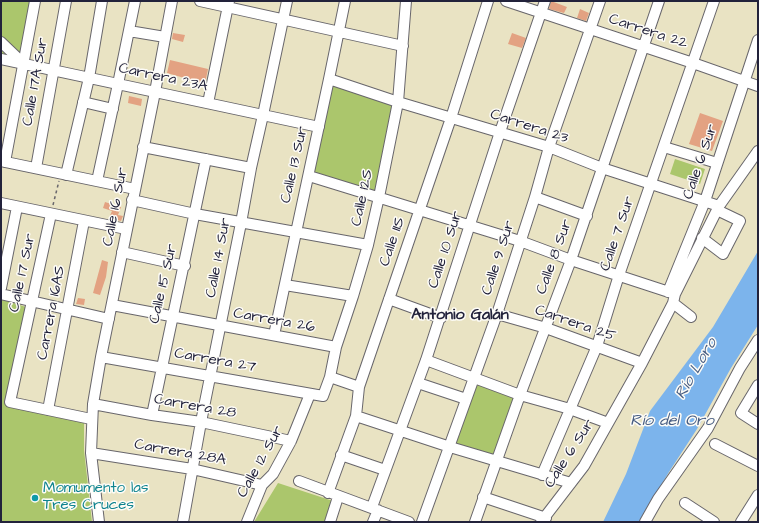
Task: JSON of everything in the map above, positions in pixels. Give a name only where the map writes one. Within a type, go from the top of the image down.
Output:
[{"type":"street","points":[[35,1],[24,64],[3,162],[135,189]]},
{"type":"street","name":"Calle 17A Sur","points":[[36,168],[66,1]]},
{"type":"street","points":[[64,174],[89,78],[102,1]]},
{"type":"street","points":[[97,181],[135,1]]},
{"type":"street","name":"Calle 16 Sur","points":[[99,522],[91,453],[91,419],[93,404],[100,357],[112,305],[172,1]]},
{"type":"street","points":[[200,1],[228,4],[284,19],[403,46]]},
{"type":"street","name":"Calle 14 Sur","points":[[183,522],[251,168],[264,115],[287,1]]},
{"type":"street","name":"Calle 13 Sur","points":[[274,335],[295,233],[330,79],[345,1]]},
{"type":"street","name":"Calle 12S","points":[[324,396],[330,377],[336,347],[368,245],[379,198],[398,102],[406,1]]},
{"type":"street","name":"Calle 11S","points":[[328,493],[356,416],[359,387],[451,118],[488,1]]},
{"type":"street","name":"Carrera 22","points":[[506,1],[591,28],[758,86]]},
{"type":"street","name":"Calle 10 Sur","points":[[373,522],[385,470],[441,318],[500,132],[545,1]]},
{"type":"street","name":"Calle 9 Sur","points":[[422,522],[497,314],[535,197],[549,148],[600,1]]},
{"type":"street","name":"Calle 8 Sur","points":[[475,522],[496,460],[571,260],[659,1]]},
{"type":"street","name":"Calle 7 Sur","points":[[542,475],[597,346],[619,275],[714,1]]},
{"type":"street","points":[[208,103],[228,4]]},
{"type":"street","points":[[129,31],[165,37]]},
{"type":"street","name":"Calle 6 Sur","points":[[544,520],[584,466],[642,363],[672,296],[758,40]]},
{"type":"street","points":[[1,42],[24,64]]},
{"type":"street","name":"Carrera 23A","points":[[1,59],[319,127]]},
{"type":"street","name":"Carrera 23","points":[[330,79],[398,102],[500,132],[549,148],[602,168],[705,201],[740,221],[723,254],[702,238]]},
{"type":"street","points":[[83,102],[113,109]]},
{"type":"street","points":[[143,147],[251,168]]},
{"type":"street","points":[[664,147],[717,163]]},
{"type":"street","points":[[672,296],[718,208],[758,151]]},
{"type":"street","name":"Calle 15 Sur","points":[[152,415],[172,317],[185,266],[206,159]]},
{"type":"street","points":[[309,176],[520,241],[571,260],[619,275],[672,296],[691,317]]},
{"type":"street","points":[[535,197],[586,216]]},
{"type":"street","points":[[132,200],[241,223],[368,245]]},
{"type":"street","points":[[1,203],[126,229]]},
{"type":"street","points":[[1,288],[18,207]]},
{"type":"street","name":"Calle 17 Sur","points":[[48,410],[10,402],[51,214]]},
{"type":"street","name":"Carrera 16AS","points":[[48,410],[84,220]]},
{"type":"street","points":[[122,252],[185,266]]},
{"type":"street","points":[[285,285],[353,296]]},
{"type":"street","points":[[1,294],[109,319]]},
{"type":"street","points":[[389,299],[441,318]]},
{"type":"street","name":"Carrera 26","points":[[112,305],[336,347]]},
{"type":"street","name":"Carrera 25","points":[[497,314],[546,328],[642,363]]},
{"type":"street","points":[[645,522],[658,499],[708,428],[740,368],[758,340]]},
{"type":"street","name":"Carrera 27","points":[[100,357],[324,396]]},
{"type":"street","points":[[426,360],[520,395],[570,409],[608,423]]},
{"type":"street","points":[[330,377],[359,387]]},
{"type":"street","points":[[418,383],[466,400]]},
{"type":"street","points":[[758,385],[741,413],[758,424]]},
{"type":"street","name":"Calle 12 Sur","points":[[247,522],[262,485],[274,474],[291,441],[310,394]]},
{"type":"street","name":"Carrera 28","points":[[93,404],[201,422],[291,441]]},
{"type":"street","points":[[48,410],[91,419]]},
{"type":"street","points":[[356,416],[450,447],[571,483]]},
{"type":"street","points":[[715,444],[758,466]]},
{"type":"street","name":"Carrera 28A","points":[[91,453],[192,469],[262,485]]},
{"type":"street","points":[[341,455],[385,470]]},
{"type":"street","points":[[299,481],[328,493],[375,508],[409,522]]},
{"type":"street","points":[[741,522],[758,495]]},
{"type":"street","points":[[330,522],[338,496]]},
{"type":"street","points":[[483,498],[544,520]]},
{"type":"street","points":[[685,503],[714,522]]},
{"type":"path","points":[[51,214],[64,174]]},
{"type":"green space","points":[[1,1],[34,1],[24,59],[1,55]]},
{"type":"green space","points":[[331,83],[394,104],[377,193],[312,173]]},
{"type":"green space","points":[[675,159],[705,169],[700,184],[670,174]]},
{"type":"green space","points":[[1,299],[26,307],[7,401],[84,418],[84,450],[92,522],[1,522]]},
{"type":"green space","points":[[474,378],[520,395],[497,460],[450,447]]},
{"type":"green space","points":[[278,483],[333,501],[326,522],[254,522]]},
{"type":"water","name":"Río del Oro","points":[[758,251],[758,325],[731,368],[697,429],[639,522],[603,522],[626,474],[650,411],[713,327]]},
{"type":"building","points":[[551,1],[567,7],[564,13],[549,9]]},
{"type":"building","points":[[580,9],[589,13],[586,21],[577,18]]},
{"type":"building","points":[[173,33],[185,35],[183,42],[172,39]]},
{"type":"building","points":[[512,33],[526,38],[522,48],[508,44]]},
{"type":"building","points":[[170,60],[208,69],[205,84],[167,73]]},
{"type":"building","points":[[129,96],[142,99],[141,106],[128,103]]},
{"type":"building","points":[[700,113],[723,121],[712,151],[689,144]]},
{"type":"building","points":[[105,202],[121,207],[118,215],[123,216],[121,221],[109,218],[112,211],[103,208]]},
{"type":"building","points":[[102,260],[108,262],[106,277],[100,295],[93,293]]},
{"type":"building","points":[[78,298],[85,299],[84,305],[76,304]]},
{"type":"place","name":"Momumento las Tres Cruces","points":[[35,498]]},
{"type":"district","name":"Antonio Galán","points":[[460,316]]},
{"type":"water label","name":"Río Loro","points":[[697,369]]}]
